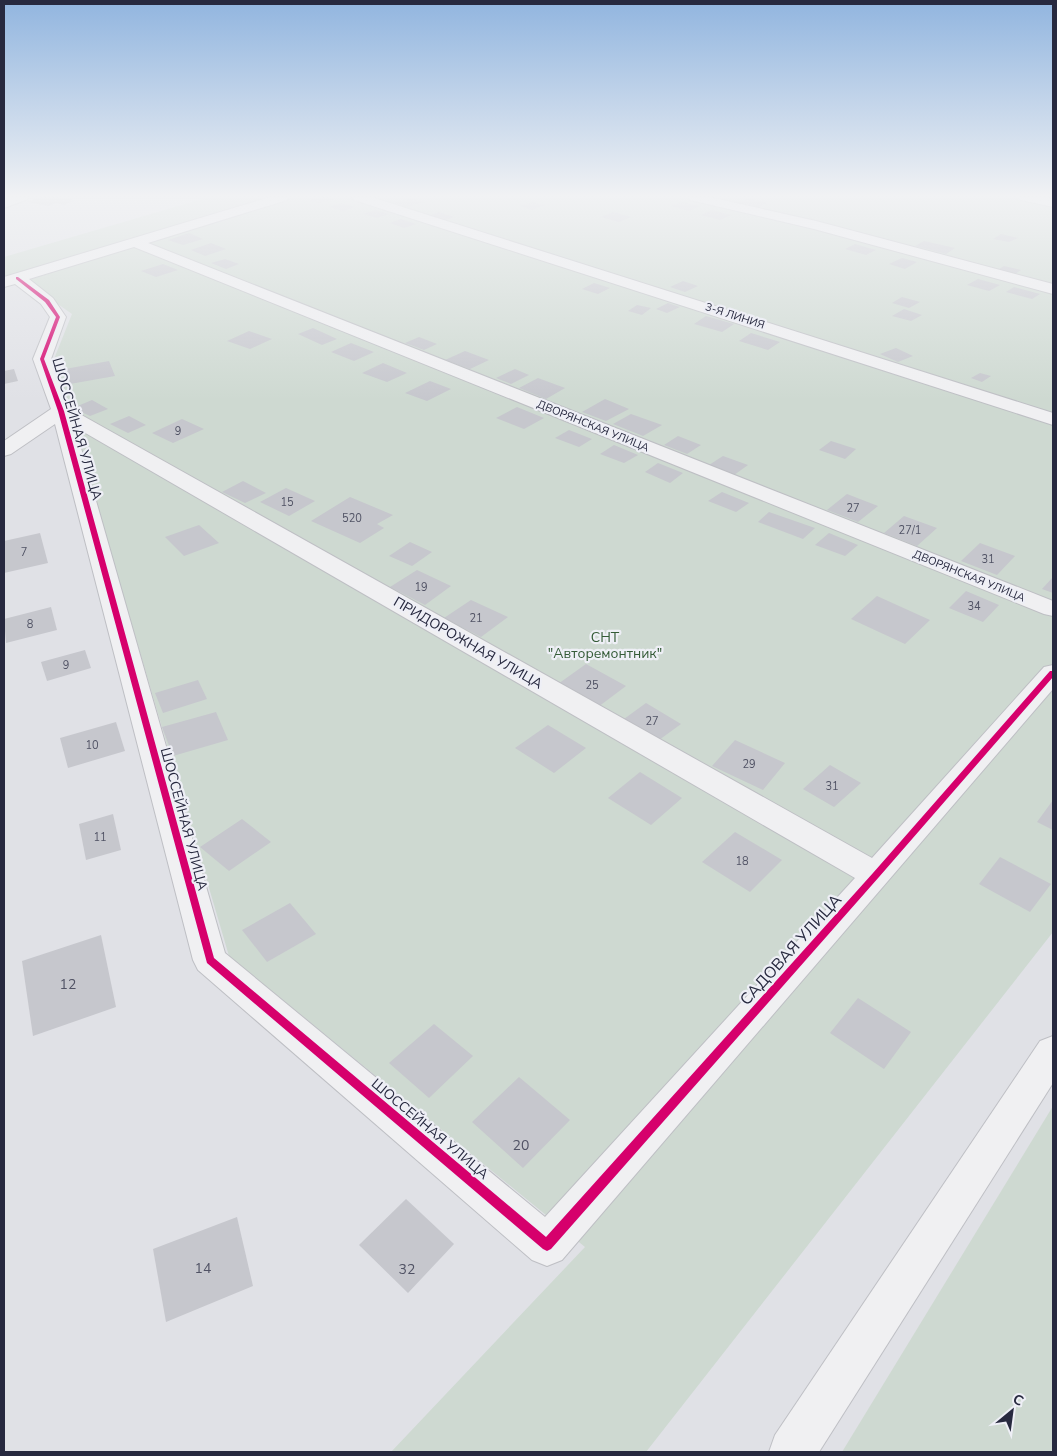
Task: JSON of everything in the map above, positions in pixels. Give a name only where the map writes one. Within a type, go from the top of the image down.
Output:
[{"type":"street","points":[[10,280],[59,265]]},
{"type":"street","name":"ДВОРЯНСКАЯ УЛИЦА","points":[[191,265],[1053,609]]},
{"type":"street","name":"3-Я ЛИНИЯ","points":[[574,265],[1053,419]]},
{"type":"street","points":[[962,265],[1053,289]]},
{"type":"street","name":"ШОССЕЙНАЯ УЛИЦА","points":[[10,280],[46,301],[58,317],[42,359],[61,411],[210,960],[547,1245]]},
{"type":"street","points":[[4,450],[61,411]]},
{"type":"street","name":"ПРИДОРОЖНАЯ УЛИЦА","points":[[61,411],[876,875]]},
{"type":"street","name":"САДОВАЯ УЛИЦА","points":[[547,1245],[1053,673]]},
{"type":"street","points":[[792,1452],[1053,1052]]},
{"type":"green space","points":[[4,265],[50,265],[4,279]]},
{"type":"green space","name":"СНТ \"Авторемонтник\"","points":[[76,265],[1053,265],[1053,932],[646,1452],[391,1452],[585,1247],[229,956],[54,359],[72,314],[25,281]]},
{"type":"green space","points":[[1053,1106],[1053,1448],[1051,1452],[842,1452]]},
{"type":"building","points":[[160,265],[178,270],[156,277],[141,271]]},
{"type":"building","points":[[216,265],[237,265],[226,269]]},
{"type":"building","points":[[892,265],[912,265],[905,269]]},
{"type":"building","points":[[1004,266],[1021,270],[1013,275],[996,271]]},
{"type":"building","points":[[978,279],[1000,285],[989,291],[967,285]]},
{"type":"building","points":[[683,281],[698,286],[685,292],[670,287]]},
{"type":"building","points":[[594,283],[610,288],[598,294],[582,289]]},
{"type":"building","points":[[1014,287],[1040,294],[1032,299],[1006,292]]},
{"type":"building","points":[[902,297],[920,302],[909,308],[892,303]]},
{"type":"building","points":[[668,303],[680,307],[667,313],[656,309]]},
{"type":"building","points":[[637,305],[651,308],[642,315],[628,311]]},
{"type":"building","points":[[904,309],[922,315],[911,321],[892,316]]},
{"type":"building","points":[[706,316],[734,324],[722,332],[694,324]]},
{"type":"building","points":[[313,328],[337,339],[322,345],[298,334]]},
{"type":"building","points":[[249,331],[272,339],[250,349],[227,341]]},
{"type":"building","points":[[751,333],[780,342],[768,350],[739,341]]},
{"type":"building","points":[[419,337],[437,344],[424,350],[405,343]]},
{"type":"building","points":[[351,343],[374,352],[354,361],[331,352]]},
{"type":"building","points":[[896,348],[913,356],[898,362],[880,354]]},
{"type":"building","points":[[465,351],[489,360],[470,369],[445,360]]},
{"type":"building","points":[[109,361],[115,376],[70,384],[65,369]]},
{"type":"building","points":[[383,363],[407,373],[387,382],[362,373]]},
{"type":"building","points":[[14,369],[18,381],[4,384],[4,371]]},
{"type":"building","points":[[515,369],[529,375],[511,384],[496,378]]},
{"type":"building","points":[[980,373],[991,376],[982,382],[971,378]]},
{"type":"building","points":[[538,378],[565,388],[546,399],[519,388]]},
{"type":"building","points":[[430,381],[451,389],[427,401],[405,393]]},
{"type":"building","points":[[605,399],[629,409],[606,421],[582,412]]},
{"type":"building","points":[[92,400],[108,409],[90,416],[73,408]]},
{"type":"building","points":[[517,407],[544,418],[524,429],[496,418]]},
{"type":"building","points":[[631,414],[662,425],[643,436],[613,424]]},
{"type":"building","points":[[129,416],[146,425],[128,433],[110,424]]},
{"type":"building","points":[[182,419],[204,429],[173,443],[152,433]]},
{"type":"building","points":[[569,430],[592,439],[579,447],[555,438]]},
{"type":"building","points":[[678,436],[701,445],[687,454],[664,445]]},
{"type":"building","points":[[831,441],[856,449],[845,459],[819,450]]},
{"type":"building","points":[[614,445],[638,455],[624,463],[600,454]]},
{"type":"building","points":[[723,456],[748,465],[734,475],[709,465]]},
{"type":"building","points":[[658,463],[683,473],[670,483],[645,472]]},
{"type":"building","points":[[243,481],[266,493],[245,503],[222,492]]},
{"type":"building","points":[[286,488],[315,501],[289,516],[260,502]]},
{"type":"building","points":[[722,492],[749,503],[736,512],[708,501]]},
{"type":"building","points":[[847,494],[878,506],[858,522],[827,510]]},
{"type":"building","points":[[350,497],[393,515],[377,524],[384,528],[360,543],[311,521]]},
{"type":"building","points":[[769,512],[815,528],[803,539],[758,522]]},
{"type":"building","points":[[904,516],[937,528],[917,546],[884,533]]},
{"type":"building","points":[[199,525],[219,543],[184,556],[165,537]]},
{"type":"building","points":[[40,533],[48,563],[4,573],[4,541]]},
{"type":"building","points":[[829,533],[858,545],[845,556],[815,545]]},
{"type":"building","points":[[410,542],[432,552],[412,566],[389,556]]},
{"type":"building","points":[[980,543],[1015,556],[997,575],[961,561]]},
{"type":"building","points":[[417,570],[451,586],[425,605],[390,587]]},
{"type":"building","points":[[1053,577],[1053,593],[1042,589]]},
{"type":"building","points":[[966,591],[999,605],[983,622],[949,608]]},
{"type":"building","points":[[877,596],[930,620],[905,644],[851,619]]},
{"type":"building","points":[[471,600],[508,617],[481,637],[444,618]]},
{"type":"building","points":[[51,607],[57,630],[6,643],[4,619]]},
{"type":"building","points":[[85,650],[91,668],[47,681],[41,662]]},
{"type":"building","points":[[586,664],[626,686],[598,707],[558,684]]},
{"type":"building","points":[[198,680],[207,699],[163,713],[155,693]]},
{"type":"building","points":[[646,703],[681,724],[659,740],[624,719]]},
{"type":"building","points":[[216,712],[228,740],[173,756],[162,727]]},
{"type":"building","points":[[116,722],[125,751],[68,768],[60,738]]},
{"type":"building","points":[[548,725],[586,748],[554,773],[515,748]]},
{"type":"building","points":[[735,740],[785,763],[763,790],[712,766]]},
{"type":"building","points":[[830,765],[861,783],[834,807],[803,789]]},
{"type":"building","points":[[640,772],[682,798],[651,825],[608,798]]},
{"type":"building","points":[[1053,800],[1053,830],[1037,822]]},
{"type":"building","points":[[113,814],[121,850],[86,860],[79,824]]},
{"type":"building","points":[[242,819],[271,842],[229,871],[200,847]]},
{"type":"building","points":[[735,832],[782,860],[750,892],[702,862]]},
{"type":"building","points":[[1000,857],[1051,884],[1030,912],[979,884]]},
{"type":"building","points":[[290,903],[316,934],[267,962],[242,930]]},
{"type":"building","points":[[101,935],[116,1007],[33,1036],[22,961]]},
{"type":"building","points":[[858,998],[911,1032],[884,1069],[830,1033]]},
{"type":"building","points":[[434,1024],[473,1056],[429,1098],[389,1063]]},
{"type":"building","points":[[519,1077],[570,1120],[523,1168],[472,1122]]},
{"type":"building","points":[[406,1199],[454,1244],[408,1293],[359,1245]]},
{"type":"building","points":[[237,1217],[253,1286],[166,1322],[153,1249]]},
{"type":"cycle path","points":[[17,278],[47,301],[58,317],[42,359],[61,411],[210,960],[547,1245],[1053,673]]}]
